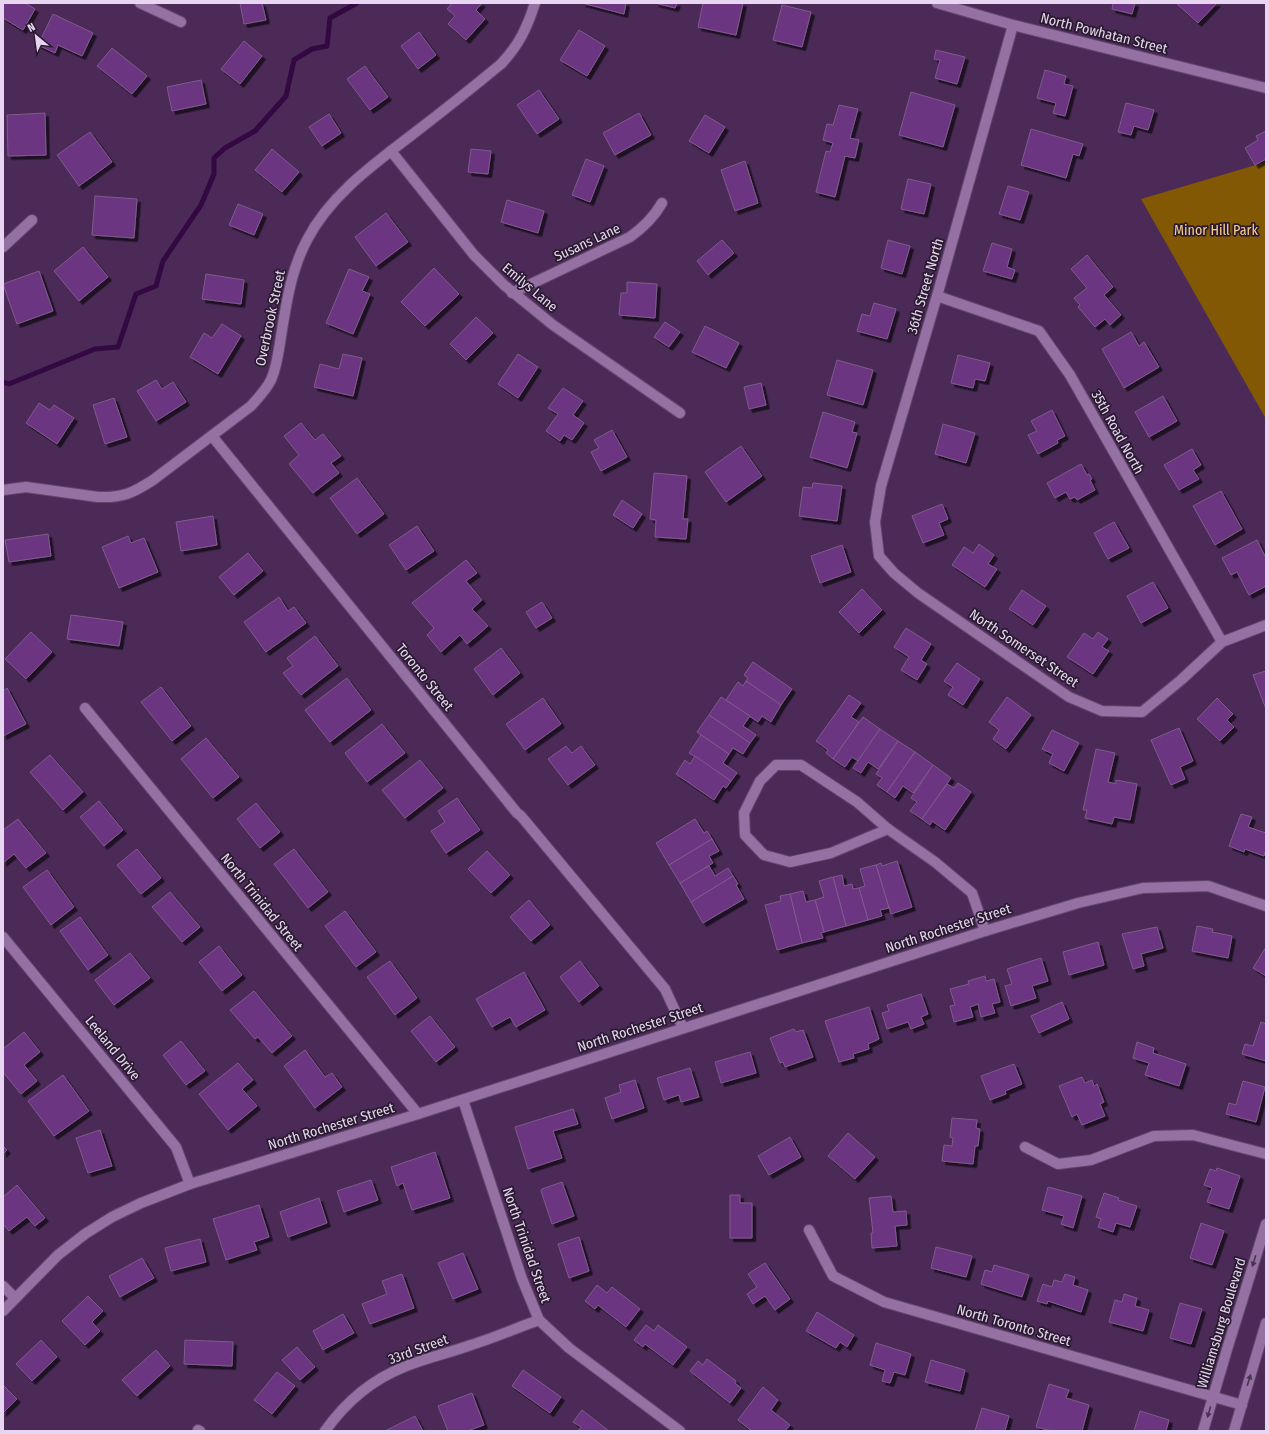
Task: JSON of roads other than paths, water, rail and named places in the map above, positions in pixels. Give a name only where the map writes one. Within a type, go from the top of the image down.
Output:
[{"type":"street","points":[[140,3],[181,22]]},
{"type":"street","name":"Overbrook Street","points":[[3,490],[26,487],[110,498],[125,495],[136,491],[251,406],[264,392],[271,380],[277,361],[288,294],[296,264],[307,239],[322,216],[338,197],[361,175],[501,64],[520,41],[528,25],[535,3]]},
{"type":"street","name":"North Powhatan Street","points":[[937,3],[1013,25],[1266,88]]},
{"type":"street","name":"36th Street North","points":[[879,556],[875,522],[881,486],[937,296],[1013,25]]},
{"type":"street","name":"Emilys Lane","points":[[390,151],[474,255],[512,293],[553,325],[680,413]]},
{"type":"street","name":"Susans Lane","points":[[512,293],[630,237],[644,227],[662,203]]},
{"type":"street","points":[[3,247],[32,220]]},
{"type":"street","name":"35th Road North","points":[[937,296],[1039,331],[1070,376],[1222,642]]},
{"type":"street","name":"Toronto Street","points":[[212,436],[512,807],[665,989],[684,1028]]},
{"type":"street","name":"North Somerset Street","points":[[879,556],[894,573],[918,593],[1069,697],[1102,711],[1142,712],[1181,680],[1222,642],[1266,625]]},
{"type":"street","name":"North Trinidad Street","points":[[86,708],[418,1114]]},
{"type":"street","points":[[888,829],[831,853],[790,862],[764,855],[745,835],[744,813],[760,780],[776,766],[801,765],[857,802],[888,829],[935,862],[972,893],[984,931]]},
{"type":"street","name":"North Rochester Street","points":[[3,1311],[58,1255],[85,1234],[112,1217],[141,1203],[190,1184],[463,1100],[984,931],[1078,902],[1143,888],[1208,886],[1266,906]]},
{"type":"street","name":"Leeland Drive","points":[[3,937],[176,1147],[190,1184]]},
{"type":"street","name":"North Trinidad Street","points":[[463,1100],[522,1279],[539,1320],[569,1348],[680,1431]]},
{"type":"street","points":[[1025,1147],[1058,1164],[1091,1160],[1154,1136],[1193,1135],[1266,1154]]},
{"type":"street","name":"Williamsburg Boulevard","points":[[1204,1431],[1266,1224]]},
{"type":"street","name":"North Toronto Street","points":[[809,1230],[833,1276],[884,1302],[1242,1405]]},
{"type":"street","points":[[3,1286],[15,1298]]},
{"type":"street","name":"33rd Street","points":[[324,1431],[336,1415],[356,1396],[379,1379],[404,1366],[471,1345],[539,1320]]},
{"type":"street","points":[[1234,1431],[1266,1323]]},
{"type":"waterway","points":[[3,382],[9,384],[95,349],[118,347],[136,294],[156,286],[163,261],[201,205],[214,174],[214,158],[225,148],[255,131],[286,96],[294,60],[312,49],[327,46],[330,18],[357,3]]},
{"type":"park label","name":"Minor Hill Park","points":[[1216,230]]}]
